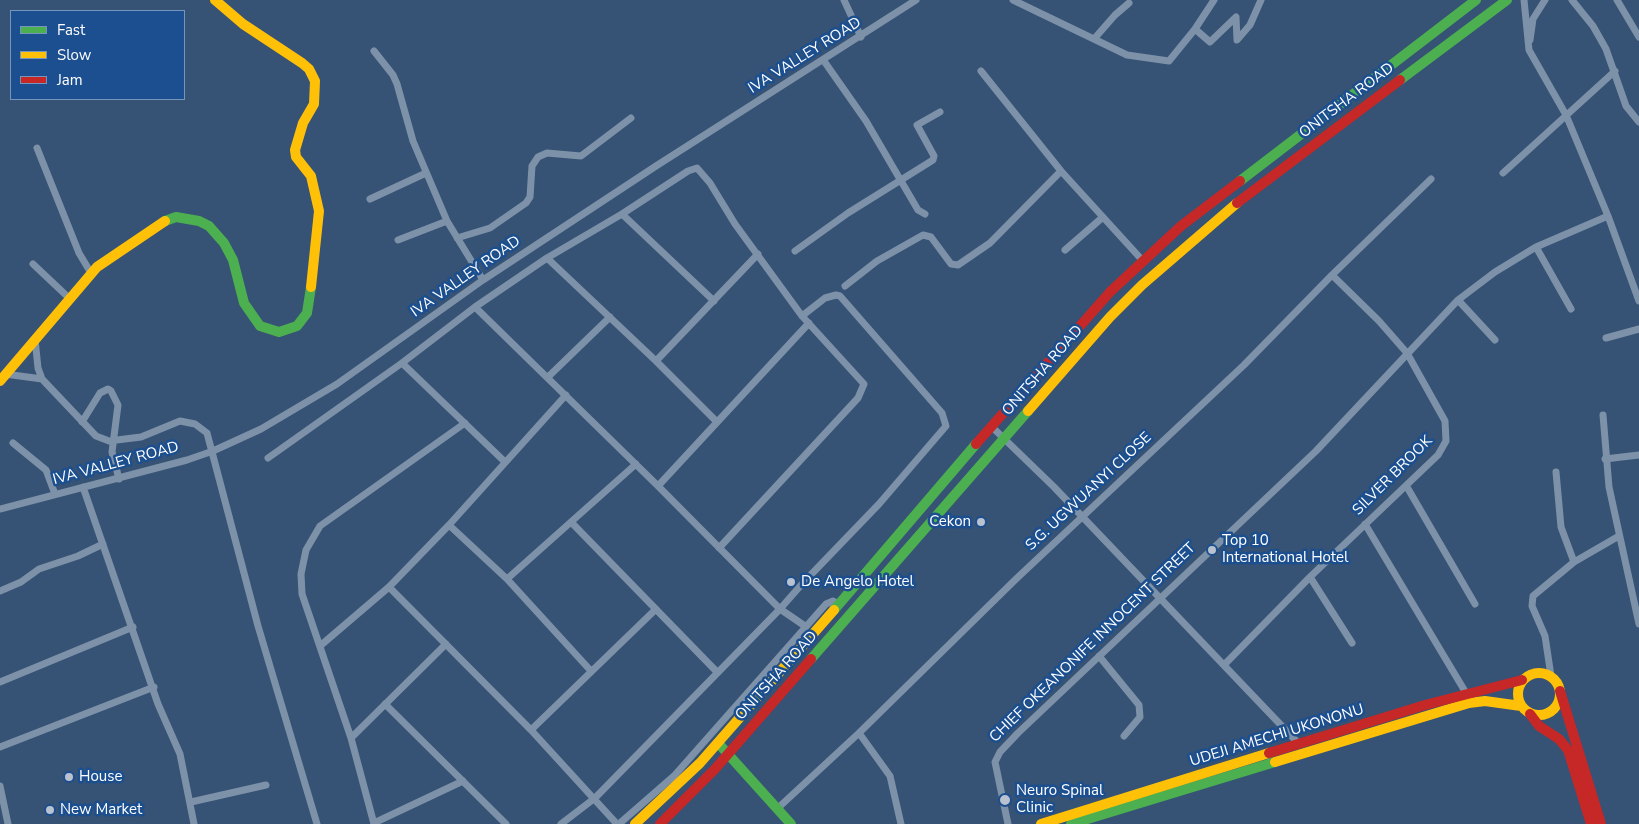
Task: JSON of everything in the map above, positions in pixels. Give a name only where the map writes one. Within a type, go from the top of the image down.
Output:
[{"type":"main road","points":[[3,378],[91,273],[169,218],[185,217],[199,221],[209,226],[224,243],[233,260],[244,304],[255,322],[260,326],[279,332],[288,330],[297,326],[307,313],[320,226],[319,211],[311,176],[295,153],[303,123],[316,95],[314,76],[302,63],[243,24],[215,0]]},
{"type":"main road","name":"ONITSHA ROAD","points":[[635,824],[700,763],[718,743],[839,605],[991,426],[1110,292],[1143,261],[1233,185],[1476,0]]},
{"type":"main road","name":"ONITSHA ROAD","points":[[660,824],[727,754],[1110,317],[1201,232],[1301,153],[1507,0]]},
{"type":"main road","points":[[1591,824],[1568,750],[1559,740],[1539,726],[1521,706],[1517,693],[1522,680],[1527,676],[1539,672],[1551,676],[1560,690],[1601,824]]},
{"type":"main road","name":"UDEJI AMECHI UKONONU","points":[[1041,824],[1091,817],[1106,809],[1299,744],[1357,732],[1466,693],[1522,680]]},
{"type":"main road","points":[[1530,714],[1543,715],[1554,709],[1560,697],[1560,690]]},
{"type":"main road","name":"UDEJI AMECHI UKONONU","points":[[1106,809],[1357,732],[1469,703],[1485,701],[1521,706]]},
{"type":"main road","points":[[718,743],[791,824]]},
{"type":"main road","points":[[1106,809],[1109,824]]},
{"type":"main road","points":[[1071,824],[1091,817]]},
{"type":"street","points":[[844,0],[861,37]]},
{"type":"street","name":"IVA VALLEY ROAD","points":[[0,509],[119,479],[213,451],[260,428],[337,384],[483,280],[656,166],[824,61],[916,0]]},
{"type":"street","points":[[1013,0],[1133,57],[1169,62],[1214,0]]},
{"type":"street","points":[[1194,29],[1210,42],[1236,17],[1237,40],[1250,25],[1261,0]]},
{"type":"street","points":[[1524,0],[1529,50],[1566,115],[1608,216],[1639,301]]},
{"type":"street","points":[[1529,50],[1533,19],[1545,0]]},
{"type":"street","points":[[1572,0],[1594,26],[1614,71],[1626,106],[1639,122]]},
{"type":"street","points":[[1617,0],[1639,37]]},
{"type":"street","points":[[1094,38],[1129,3]]},
{"type":"street","points":[[374,51],[393,74],[413,140],[426,173],[447,221],[483,280]]},
{"type":"street","points":[[824,61],[866,121],[918,210],[925,214]]},
{"type":"street","points":[[982,71],[1061,171],[1143,261]]},
{"type":"street","points":[[1503,173],[1614,71]]},
{"type":"street","points":[[795,251],[900,179],[930,162],[934,156],[916,125],[940,112]]},
{"type":"street","points":[[457,238],[490,228],[526,203],[530,197],[532,166],[538,157],[547,153],[581,156],[589,152],[631,118]]},
{"type":"street","points":[[37,148],[79,253],[91,273]]},
{"type":"street","points":[[268,458],[402,363],[475,307],[547,258],[622,214],[688,171],[697,168],[710,183],[735,224],[802,316],[860,376],[864,384],[863,390],[719,548]]},
{"type":"street","points":[[845,286],[877,261],[923,235],[931,237],[951,264],[960,264],[990,244],[1061,171]]},
{"type":"street","points":[[370,199],[426,173]]},
{"type":"street","name":"S.G. UGWUANYI CLOSE","points":[[778,808],[860,733],[1016,579],[1244,365],[1332,275],[1431,179]]},
{"type":"street","points":[[622,214],[714,301]]},
{"type":"street","name":"CHIEF OKEANONIFE INNOCENT STREET","points":[[1008,824],[995,768],[997,757],[1018,733],[1159,597],[1316,451],[1458,300],[1495,272],[1536,247],[1608,216]]},
{"type":"street","points":[[1065,250],[1102,217]]},
{"type":"street","points":[[398,240],[447,221]]},
{"type":"street","points":[[1536,247],[1571,309]]},
{"type":"street","points":[[656,361],[758,254]]},
{"type":"street","points":[[547,258],[656,361],[717,422]]},
{"type":"street","points":[[33,264],[69,298]]},
{"type":"street","points":[[1332,275],[1379,321],[1407,353]]},
{"type":"street","points":[[561,824],[596,798],[780,609],[879,504],[946,426],[942,413],[840,296],[831,295],[825,298],[802,316]]},
{"type":"street","points":[[1458,300],[1495,340]]},
{"type":"street","points":[[475,307],[636,464],[780,609],[805,626]]},
{"type":"street","points":[[548,377],[610,317]]},
{"type":"street","points":[[658,486],[809,323]]},
{"type":"street","points":[[1606,338],[1639,329]]},
{"type":"street","points":[[35,339],[38,368],[42,379],[96,436],[105,440],[141,437],[176,422],[188,422],[202,428],[207,433],[258,626],[317,824]]},
{"type":"street","name":"SILVER BROOK","points":[[1225,664],[1310,577],[1406,487],[1443,449],[1447,432],[1445,421],[1407,353]]},
{"type":"street","points":[[402,363],[505,462]]},
{"type":"street","points":[[3,378],[42,379]]},
{"type":"street","points":[[82,422],[100,393],[108,389],[111,391],[116,400],[118,411],[112,457],[119,479]]},
{"type":"street","points":[[320,646],[389,587],[449,525],[566,395]]},
{"type":"street","points":[[1604,415],[1606,459],[1619,536],[1639,624]]},
{"type":"street","points":[[463,781],[374,823],[351,738],[302,594],[301,574],[312,537],[320,526],[465,423]]},
{"type":"street","points":[[991,426],[1005,438],[1225,664],[1299,744]]},
{"type":"street","points":[[13,443],[46,470],[55,494]]},
{"type":"street","points":[[1606,459],[1639,455]]},
{"type":"street","points":[[507,579],[636,464]]},
{"type":"street","points":[[1556,472],[1561,527],[1574,562]]},
{"type":"street","points":[[83,487],[154,687],[158,704],[180,754],[194,824]]},
{"type":"street","points":[[1406,487],[1475,604]]},
{"type":"street","points":[[571,522],[717,672]]},
{"type":"street","points":[[1365,524],[1466,693]]},
{"type":"street","points":[[449,525],[507,579],[591,671]]},
{"type":"street","points":[[1551,676],[1545,636],[1532,606],[1532,598],[1574,562],[1619,536]]},
{"type":"street","points":[[0,591],[28,578],[39,569],[78,556],[103,544]]},
{"type":"street","points":[[1310,577],[1352,643]]},
{"type":"street","points":[[389,587],[531,730],[596,798],[618,824],[674,776],[826,604],[833,601],[839,605]]},
{"type":"street","points":[[531,730],[656,609]]},
{"type":"street","points":[[0,682],[133,627]]},
{"type":"street","points":[[351,738],[446,644]]},
{"type":"street","points":[[1099,656],[1140,705],[1140,717],[1124,736]]},
{"type":"street","points":[[0,747],[154,687]]},
{"type":"street","points":[[385,704],[506,824]]},
{"type":"street","points":[[860,733],[889,774],[901,824]]},
{"type":"street","points":[[191,802],[266,785]]},
{"type":"street","points":[[0,786],[8,824]]},
{"type":"traffic: fast","points":[[1240,181],[1476,0]]},
{"type":"traffic: fast","points":[[1400,80],[1507,0]]},
{"type":"traffic: fast","points":[[165,221],[176,217],[199,221],[209,226],[224,243],[233,260],[244,303],[260,326],[279,332],[297,326],[307,313],[311,287]]},
{"type":"traffic: fast","points":[[811,659],[1028,411]]},
{"type":"traffic: fast","points":[[834,610],[976,444]]},
{"type":"traffic: fast","points":[[718,743],[791,824]]},
{"type":"traffic: fast","points":[[1071,824],[1275,762]]},
{"type":"traffic: slow","points":[[215,0],[243,24],[302,63],[309,69],[315,81],[314,104],[303,123],[295,150],[296,157],[311,176],[319,211],[311,287]]},
{"type":"traffic: slow","points":[[1028,411],[1110,317],[1142,285],[1237,203]]},
{"type":"traffic: slow","points":[[0,381],[97,267],[165,221]]},
{"type":"traffic: slow","points":[[635,824],[700,763],[834,610]]},
{"type":"traffic: slow","points":[[1543,673],[1551,676],[1557,682],[1560,694],[1557,706],[1551,712],[1535,715],[1527,712],[1521,706],[1518,690],[1521,682],[1527,676],[1543,673]]},
{"type":"traffic: slow","points":[[1275,762],[1469,703],[1485,701],[1521,706]]},
{"type":"traffic: slow","points":[[1041,824],[1269,753]]},
{"type":"traffic: jam","points":[[1237,203],[1400,80]]},
{"type":"traffic: jam","points":[[976,444],[1110,292],[1181,226],[1240,181]]},
{"type":"traffic: jam","points":[[660,824],[715,769],[811,659]]},
{"type":"traffic: jam","points":[[1269,753],[1425,705],[1522,680]]},
{"type":"traffic: jam","points":[[1560,691],[1601,824]]},
{"type":"traffic: jam","points":[[1530,714],[1539,726],[1559,739],[1568,750],[1591,824]]},
{"type":"place","name":"Cekon","points":[[981,522]]},
{"type":"place","name":"Top 10 International Hotel","points":[[1212,550]]},
{"type":"place","name":"De Angelo Hotel","points":[[791,582]]},
{"type":"place","name":"House","points":[[69,777]]},
{"type":"place","name":"Neuro Spinal Clinic","points":[[1005,800]]},
{"type":"place","name":"New Market","points":[[50,810]]}]
